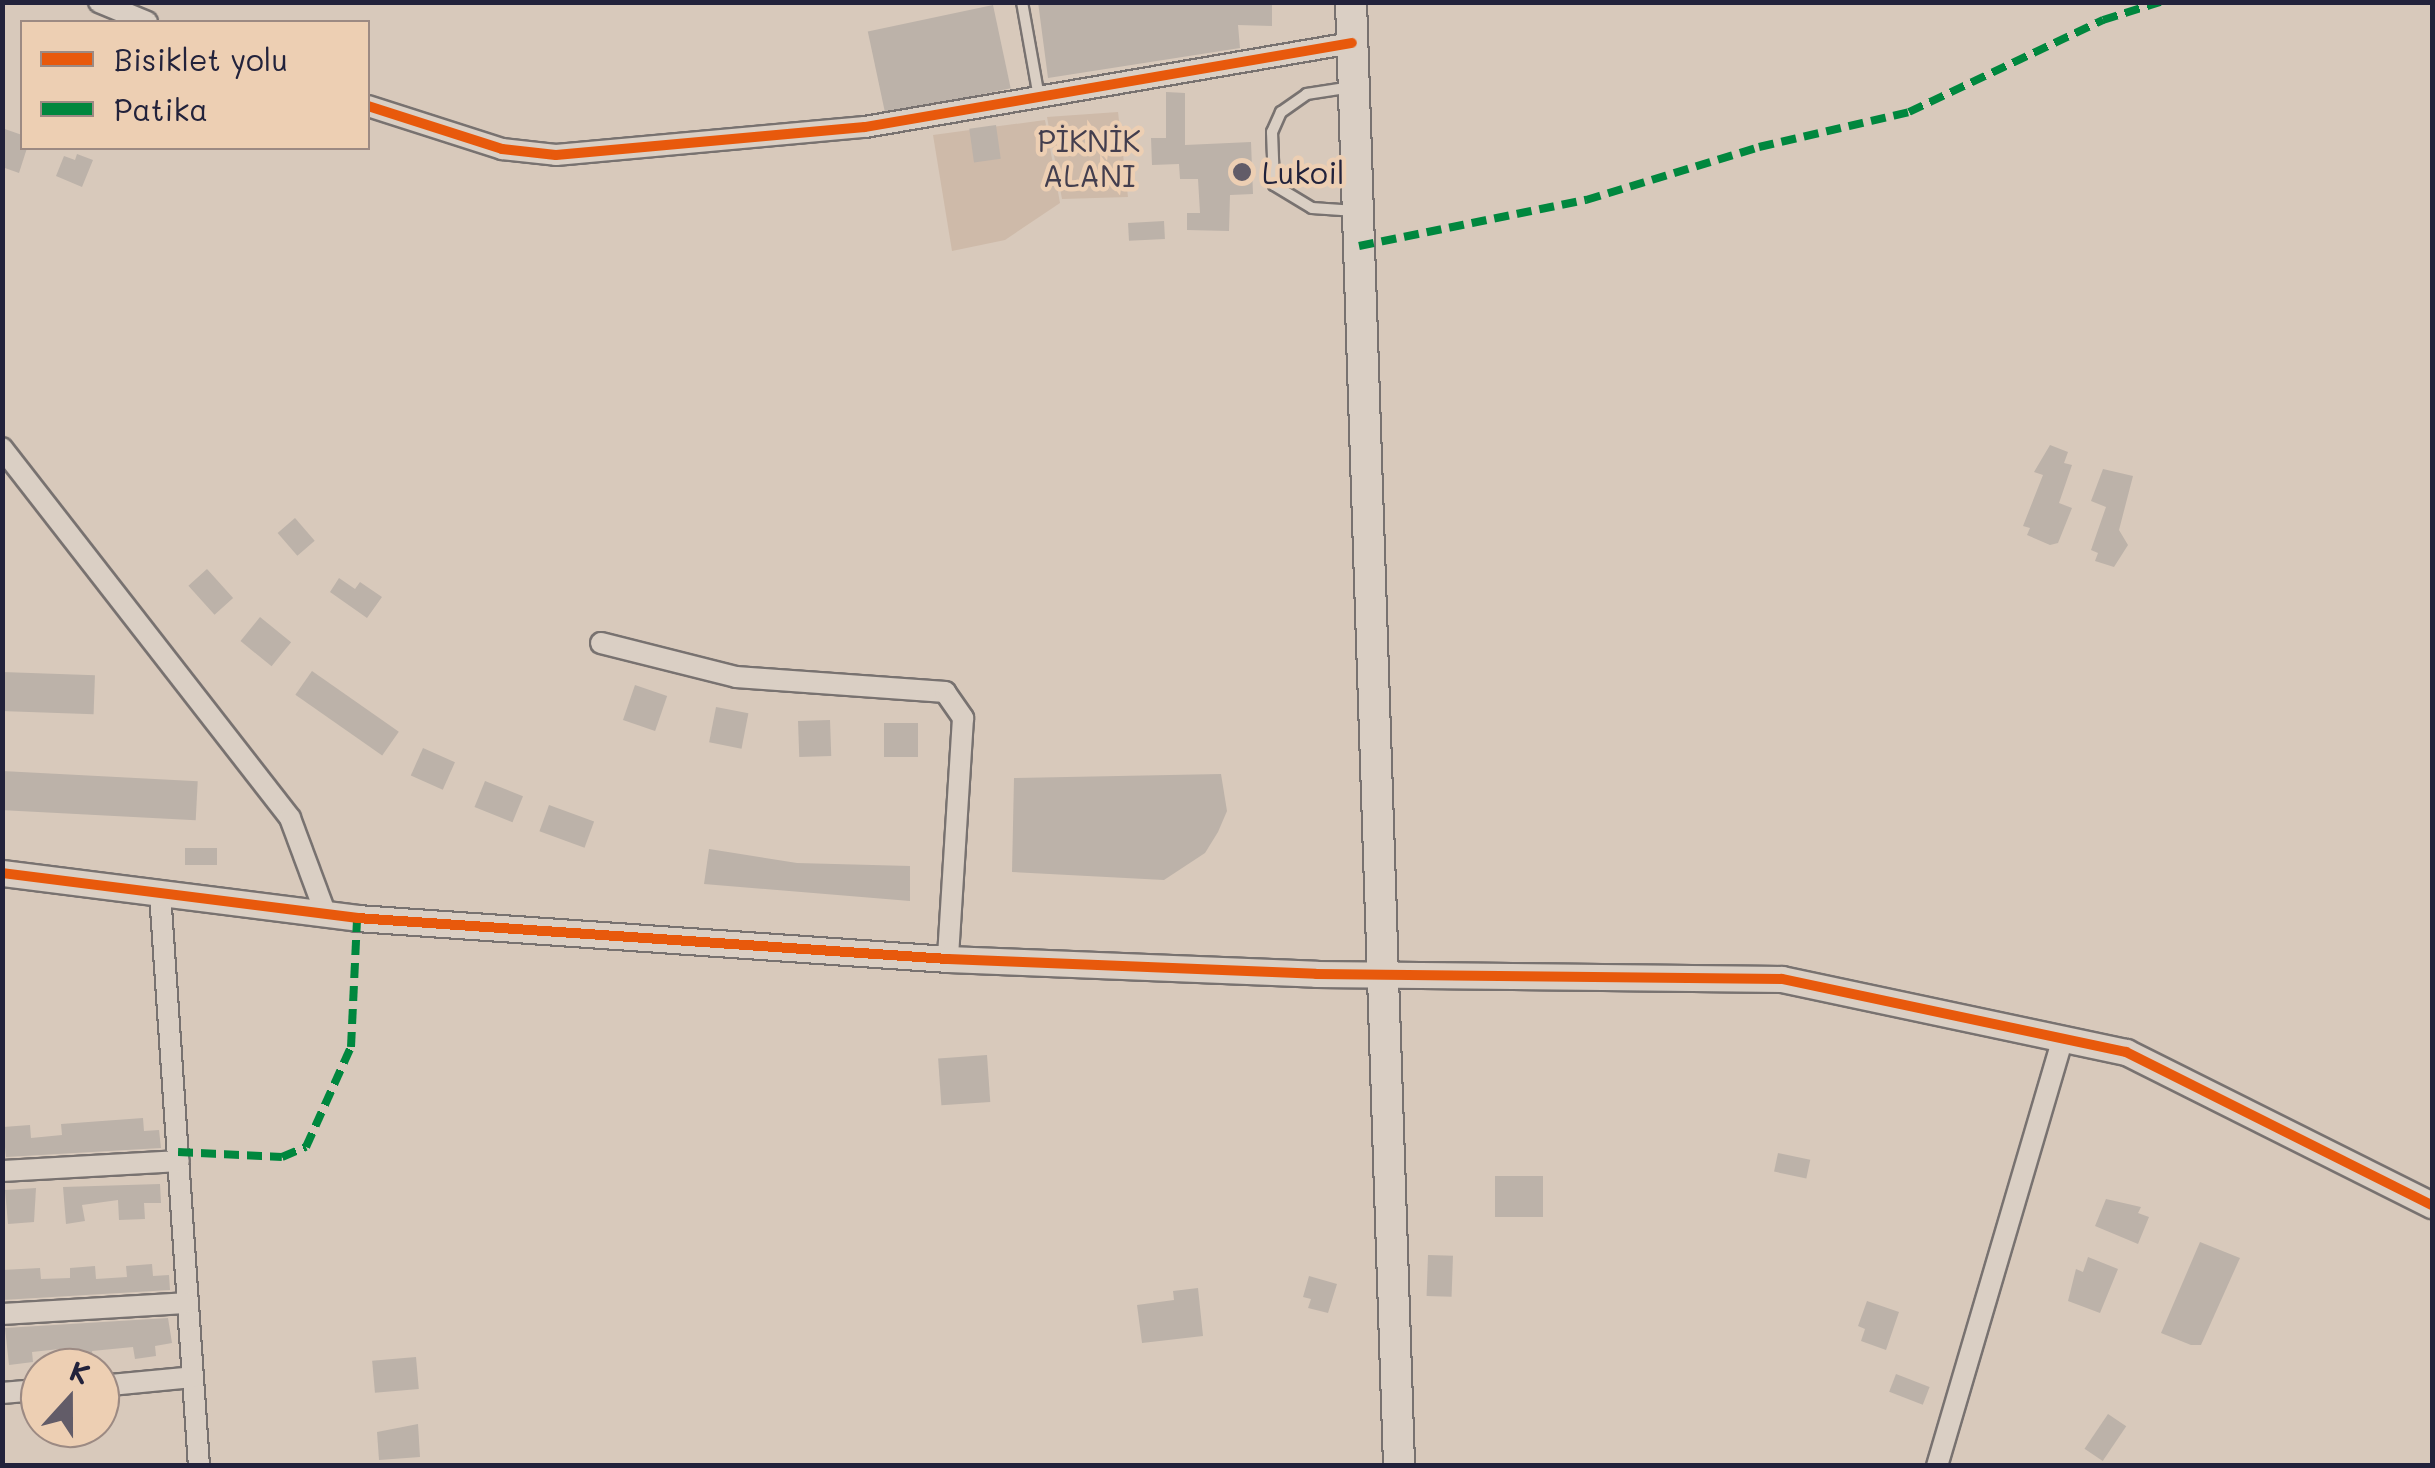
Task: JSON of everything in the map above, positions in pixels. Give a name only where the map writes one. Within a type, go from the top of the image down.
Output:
[{"type":"main road","points":[[1350,2],[1399,1466]]},
{"type":"street","points":[[100,2],[142,20]]},
{"type":"street","points":[[370,107],[502,149],[556,156],[866,127],[1352,44]]},
{"type":"street","points":[[2,448],[290,818],[326,915]]},
{"type":"street","points":[[602,643],[736,676],[936,687],[952,698],[963,718],[948,958]]},
{"type":"street","points":[[2,873],[326,915],[948,958],[1383,975],[1782,979],[2126,1052],[2432,1205]]},
{"type":"street","points":[[160,893],[199,1466]]},
{"type":"street","points":[[1938,1466],[2062,1039]]},
{"type":"street","points":[[2,1170],[178,1160]]},
{"type":"street","points":[[2,1314],[188,1302]]},
{"type":"street","points":[[120,1384],[194,1377]]},
{"type":"lane","points":[[1022,2],[1040,97]]},
{"type":"lane","points":[[1353,87],[1307,94],[1288,104],[1272,132],[1273,167],[1274,185],[1292,200],[1358,211]]},
{"type":"green space","name":"PİKNİK ALANI","points":[[1118,112],[1128,197],[1062,199],[1047,117]]},
{"type":"green space","points":[[1045,120],[1060,203],[1005,240],[952,251],[933,135]]},
{"type":"building","points":[[1038,2],[1272,2],[1272,26],[1238,25],[1240,48],[1048,78]]},
{"type":"building","points":[[993,5],[1011,88],[885,115],[868,32]]},
{"type":"building","points":[[1166,92],[1185,93],[1185,145],[1251,142],[1253,194],[1230,195],[1229,231],[1187,230],[1187,213],[1200,213],[1198,179],[1180,179],[1179,164],[1152,165],[1151,138],[1166,138]]},
{"type":"building","points":[[996,125],[1001,159],[974,162],[969,129]]},
{"type":"building","points":[[2,128],[20,134],[20,150],[26,150],[19,173],[2,167]]},
{"type":"building","points":[[77,154],[93,160],[82,187],[56,176],[64,156],[75,160]]},
{"type":"building","points":[[1164,221],[1165,239],[1129,241],[1128,223]]},
{"type":"building","points":[[2050,445],[2068,452],[2064,463],[2072,465],[2059,503],[2072,508],[2058,543],[2050,545],[2027,535],[2030,528],[2023,526],[2043,475],[2034,472]]},
{"type":"building","points":[[2103,469],[2133,476],[2119,530],[2128,545],[2114,567],[2095,561],[2098,553],[2091,550],[2106,507],[2091,501]]},
{"type":"building","points":[[295,518],[315,541],[297,556],[278,533]]},
{"type":"building","points":[[207,569],[233,598],[215,615],[188,586]]},
{"type":"building","points":[[339,578],[355,589],[360,582],[382,597],[367,618],[330,592]]},
{"type":"building","points":[[260,617],[291,642],[272,666],[240,641]]},
{"type":"building","points":[[312,671],[399,732],[382,756],[295,695]]},
{"type":"building","points":[[2,672],[95,675],[94,714],[2,711]]},
{"type":"building","points":[[635,685],[667,696],[655,731],[623,720]]},
{"type":"building","points":[[716,707],[748,713],[742,749],[709,742]]},
{"type":"building","points":[[830,720],[831,756],[799,757],[798,721]]},
{"type":"building","points":[[884,723],[918,723],[918,757],[884,757]]},
{"type":"building","points":[[423,748],[455,762],[443,790],[411,775]]},
{"type":"building","points":[[2,771],[198,781],[196,820],[2,810]]},
{"type":"building","points":[[1221,774],[1227,811],[1218,832],[1205,853],[1164,880],[1012,872],[1014,778]]},
{"type":"building","points":[[485,781],[523,796],[513,822],[475,807]]},
{"type":"building","points":[[549,805],[594,821],[585,848],[539,831]]},
{"type":"building","points":[[185,848],[217,848],[217,865],[185,865]]},
{"type":"building","points":[[709,849],[797,863],[910,866],[910,901],[704,884]]},
{"type":"building","points":[[987,1055],[990,1102],[941,1105],[938,1058]]},
{"type":"building","points":[[143,1118],[144,1131],[159,1130],[161,1148],[6,1157],[3,1127],[30,1125],[31,1138],[62,1135],[61,1124]]},
{"type":"building","points":[[1778,1153],[1810,1160],[1806,1178],[1774,1172]]},
{"type":"building","points":[[1495,1176],[1543,1176],[1543,1217],[1495,1217]]},
{"type":"building","points":[[160,1184],[161,1203],[144,1203],[145,1219],[119,1220],[118,1200],[82,1205],[85,1221],[66,1224],[63,1187]]},
{"type":"building","points":[[36,1188],[34,1222],[8,1224],[5,1190]]},
{"type":"building","points":[[2106,1199],[2141,1207],[2138,1213],[2149,1217],[2138,1244],[2095,1226]]},
{"type":"building","points":[[2200,1242],[2240,1258],[2201,1345],[2191,1345],[2161,1333]]},
{"type":"building","points":[[1428,1255],[1453,1256],[1452,1297],[1427,1296]]},
{"type":"building","points":[[2088,1257],[2118,1269],[2100,1313],[2068,1301],[2076,1269],[2083,1272]]},
{"type":"building","points":[[152,1264],[153,1276],[169,1275],[170,1290],[2,1300],[2,1270],[40,1268],[41,1279],[70,1278],[70,1268],[95,1266],[96,1279],[127,1277],[126,1266]]},
{"type":"building","points":[[1309,1276],[1337,1284],[1328,1313],[1308,1308],[1311,1299],[1303,1297]]},
{"type":"building","points":[[1198,1288],[1203,1336],[1142,1343],[1137,1305],[1174,1300],[1173,1291]]},
{"type":"building","points":[[1867,1301],[1899,1312],[1886,1350],[1861,1341],[1865,1329],[1858,1326]]},
{"type":"building","points":[[168,1318],[172,1343],[155,1346],[156,1356],[135,1359],[133,1347],[20,1348],[20,1364],[9,1365],[5,1328]]},
{"type":"building","points":[[416,1357],[419,1389],[375,1393],[372,1361]]},
{"type":"building","points":[[1896,1374],[1930,1387],[1923,1405],[1889,1392]]},
{"type":"building","points":[[2108,1414],[2126,1426],[2103,1461],[2085,1449]]},
{"type":"building","points":[[418,1424],[420,1457],[379,1460],[377,1432]]},
{"type":"marked path","points":[[1359,246],[1586,200],[1759,147],[1909,112],[2103,20],[2160,2]]},
{"type":"marked path","points":[[178,1152],[282,1157],[306,1147],[351,1047],[357,918]]},
{"type":"cycle path","points":[[370,107],[502,149],[556,155],[865,127],[1352,43]]},
{"type":"cycle path","points":[[2,873],[357,918],[948,959],[1316,974],[1782,979],[2126,1052],[2432,1205]]},
{"type":"place","name":"Lukoil","points":[[1242,172]]}]
